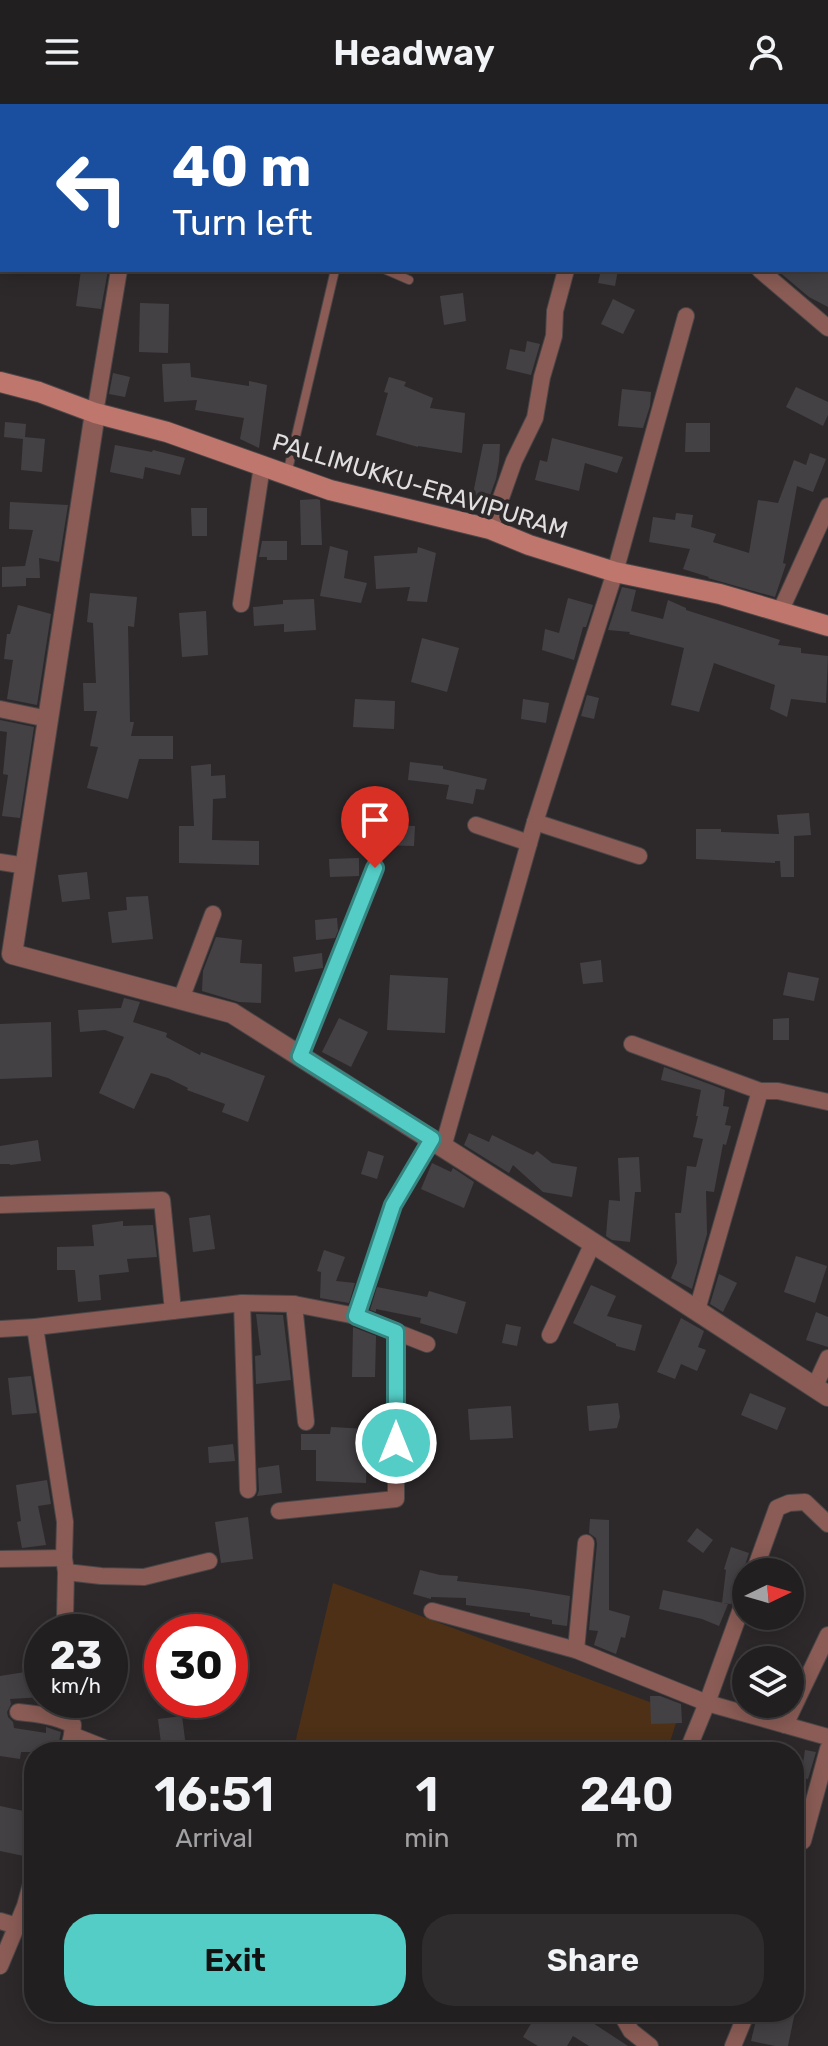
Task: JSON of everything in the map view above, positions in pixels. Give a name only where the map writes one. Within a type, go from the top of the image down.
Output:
[{"type":"main road","name":"PALLIMUKKU-ERAVIPURAM","points":[[0,382],[39,392],[95,413],[167,432],[330,490],[490,529],[529,545],[615,572],[720,594],[828,626]]},
{"type":"street","points":[[119,272],[26,866],[6,955],[232,1013],[822,1391],[828,1358]]},
{"type":"street","points":[[490,529],[514,461],[535,418],[565,272]]},
{"type":"street","points":[[765,272],[828,328]]},
{"type":"street","points":[[356,1316],[393,1205],[438,1143],[615,572],[686,316]]},
{"type":"street","points":[[241,604],[262,466]]},
{"type":"street","points":[[780,612],[828,506]]},
{"type":"street","points":[[0,709],[48,719]]},
{"type":"street","points":[[535,822],[639,856]]},
{"type":"street","points":[[476,825],[529,843]]},
{"type":"street","points":[[0,862],[26,866]]},
{"type":"street","points":[[300,1056],[375,868]]},
{"type":"street","points":[[181,999],[213,914]]},
{"type":"street","points":[[632,1044],[760,1091],[778,1091],[828,1102]]},
{"type":"street","points":[[697,1310],[760,1091]]},
{"type":"street","points":[[0,1205],[162,1200],[173,1311]]},
{"type":"street","points":[[550,1335],[593,1243]]},
{"type":"street","points":[[242,1303],[248,1490]]},
{"type":"street","points":[[0,1329],[242,1303],[294,1304],[356,1316],[427,1344]]},
{"type":"street","points":[[294,1304],[306,1422]]},
{"type":"street","points":[[35,1327],[65,1522],[65,1614]]},
{"type":"street","points":[[279,1511],[396,1499],[396,1332]]},
{"type":"street","points":[[759,1558],[777,1508],[805,1502],[828,1524]]},
{"type":"street","points":[[576,1650],[586,1543]]},
{"type":"street","points":[[0,1559],[65,1565],[101,1576],[144,1577],[209,1561]]},
{"type":"street","points":[[432,1611],[576,1650],[707,1703],[828,1737]]},
{"type":"street","points":[[691,1742],[733,1630]]},
{"type":"street","points":[[785,1725],[828,1635]]},
{"type":"street","points":[[18,1712],[50,1715],[73,1725],[70,1742]]},
{"type":"street","points":[[804,1837],[828,1749]]},
{"type":"street","points":[[0,1966],[8,1924],[24,1893]]},
{"type":"street","points":[[626,2022],[631,2031],[650,2046]]},
{"type":"street","points":[[733,2046],[743,2022]]},
{"type":"lane","points":[[287,475],[335,272]]},
{"type":"lane","points":[[391,272],[409,280]]},
{"type":"shaded area","points":[[333,1583],[679,1713],[670,1742],[295,1742]]},
{"type":"building","points":[[81,272],[108,272],[101,309],[76,306]]},
{"type":"building","points":[[601,272],[618,272],[615,286],[598,283]]},
{"type":"building","points":[[779,272],[828,272],[828,307],[809,297]]},
{"type":"building","points":[[463,293],[466,321],[444,325],[440,296]]},
{"type":"building","points":[[613,299],[635,310],[623,334],[601,324]]},
{"type":"building","points":[[140,303],[169,304],[168,353],[139,352]]},
{"type":"building","points":[[527,341],[540,344],[531,375],[506,369],[510,349],[525,352]]},
{"type":"building","points":[[190,363],[191,377],[249,386],[249,381],[267,385],[259,448],[240,439],[244,418],[195,410],[197,400],[164,402],[162,364]]},
{"type":"building","points":[[113,373],[130,377],[125,397],[109,394]]},
{"type":"building","points":[[389,377],[406,382],[404,386],[433,398],[430,408],[465,413],[462,453],[418,447],[376,435],[388,393],[384,392]]},
{"type":"building","points":[[796,387],[828,402],[828,415],[823,426],[786,407]]},
{"type":"building","points":[[622,389],[651,392],[643,428],[618,426]]},
{"type":"building","points":[[5,422],[26,424],[25,437],[45,439],[42,472],[21,470],[23,439],[4,437]]},
{"type":"building","points":[[686,423],[710,423],[710,452],[685,452]]},
{"type":"building","points":[[552,438],[623,457],[617,473],[585,463],[579,491],[535,480],[540,460],[547,462]]},
{"type":"building","points":[[483,444],[500,444],[496,479],[484,512],[470,509]]},
{"type":"building","points":[[115,445],[185,458],[180,475],[145,467],[143,479],[110,472]]},
{"type":"building","points":[[810,453],[826,459],[813,492],[797,486],[783,563],[786,564],[775,597],[683,569],[690,549],[649,542],[653,517],[675,520],[676,513],[693,515],[691,527],[716,534],[713,542],[749,553],[758,500],[778,503],[794,460],[806,465]]},
{"type":"building","points":[[300,500],[320,500],[322,545],[301,545]]},
{"type":"building","points":[[10,502],[68,505],[59,562],[39,558],[40,578],[26,578],[26,586],[2,587],[2,567],[25,566],[33,530],[9,529]]},
{"type":"building","points":[[191,508],[207,508],[207,536],[192,536]]},
{"type":"building","points":[[262,541],[287,541],[287,560],[259,557]]},
{"type":"building","points":[[330,546],[348,551],[344,578],[367,583],[361,603],[320,596]]},
{"type":"building","points":[[418,547],[436,553],[427,602],[407,601],[410,587],[376,589],[374,556],[417,553]]},
{"type":"building","points":[[622,587],[636,590],[631,611],[663,619],[668,600],[686,610],[780,640],[778,645],[801,648],[801,653],[828,656],[826,703],[791,699],[787,717],[770,709],[775,685],[714,663],[699,712],[671,705],[684,648],[630,632],[608,630]]},
{"type":"building","points":[[90,593],[137,597],[134,627],[128,626],[130,722],[134,722],[131,736],[173,736],[173,759],[139,759],[128,799],[87,788],[98,747],[90,746],[97,711],[84,711],[83,683],[96,683],[93,623],[87,622]]},
{"type":"building","points":[[568,598],[593,605],[574,660],[542,650],[545,629],[559,633]]},
{"type":"building","points":[[314,599],[316,630],[284,632],[284,624],[254,626],[253,607],[283,604],[283,600]]},
{"type":"building","points":[[18,605],[51,614],[37,705],[7,699],[13,660],[4,659],[7,634],[10,634]]},
{"type":"building","points":[[206,611],[208,655],[182,657],[179,613]]},
{"type":"building","points":[[422,638],[459,648],[447,692],[411,682]]},
{"type":"building","points":[[587,695],[599,698],[594,719],[581,716]]},
{"type":"building","points":[[355,699],[395,701],[394,729],[353,727]]},
{"type":"building","points":[[523,699],[549,703],[546,723],[521,719]]},
{"type":"building","points":[[0,720],[34,727],[20,818],[2,816],[8,775],[3,774],[7,732],[0,731]]},
{"type":"building","points":[[410,762],[443,766],[443,769],[487,779],[484,790],[476,789],[473,804],[446,799],[449,785],[408,780]]},
{"type":"building","points":[[211,764],[211,776],[225,775],[226,798],[213,799],[212,840],[259,841],[259,865],[179,863],[179,826],[194,826],[191,766]]},
{"type":"building","points":[[809,813],[811,835],[794,836],[794,877],[781,877],[780,861],[696,859],[696,829],[779,834],[777,815]]},
{"type":"building","points":[[380,825],[415,826],[414,846],[380,845]]},
{"type":"building","points":[[359,858],[359,876],[330,877],[329,859]]},
{"type":"building","points":[[87,872],[90,899],[62,902],[58,875]]},
{"type":"building","points":[[148,896],[153,939],[112,943],[108,912],[127,910],[126,897]]},
{"type":"building","points":[[337,918],[335,938],[316,940],[315,920]]},
{"type":"building","points":[[216,937],[242,940],[240,963],[262,964],[261,1003],[239,1002],[202,991],[203,971]]},
{"type":"building","points":[[322,953],[323,968],[295,972],[293,957]]},
{"type":"building","points":[[601,960],[603,982],[583,984],[580,963]]},
{"type":"building","points":[[788,972],[819,978],[814,1001],[783,995]]},
{"type":"building","points":[[390,975],[448,978],[445,1033],[387,1030]]},
{"type":"building","points":[[124,998],[140,1002],[133,1022],[167,1033],[166,1037],[200,1055],[201,1052],[265,1076],[248,1122],[222,1112],[225,1104],[151,1073],[134,1109],[99,1093],[124,1037],[105,1030],[80,1032],[78,1010],[121,1008]]},
{"type":"building","points":[[339,1018],[368,1032],[351,1067],[322,1052]]},
{"type":"building","points":[[789,1018],[789,1040],[773,1040],[773,1019]]},
{"type":"building","points":[[51,1022],[52,1077],[0,1079],[0,1024]]},
{"type":"building","points":[[664,1067],[725,1090],[723,1106],[729,1107],[725,1125],[731,1126],[726,1145],[723,1144],[714,1192],[706,1191],[707,1234],[692,1289],[671,1278],[677,1263],[675,1213],[681,1213],[687,1166],[696,1167],[703,1139],[693,1137],[701,1090],[661,1080]]},
{"type":"building","points":[[469,1133],[489,1142],[492,1135],[533,1155],[537,1151],[552,1163],[577,1167],[572,1197],[543,1192],[513,1165],[509,1173],[464,1145]]},
{"type":"building","points":[[38,1140],[41,1161],[0,1164],[0,1146]]},
{"type":"building","points":[[368,1151],[384,1156],[377,1179],[361,1174]]},
{"type":"building","points":[[639,1157],[641,1192],[635,1192],[630,1242],[612,1240],[606,1236],[609,1200],[620,1201],[618,1158]]},
{"type":"building","points":[[432,1163],[451,1172],[453,1168],[474,1182],[464,1208],[421,1189]]},
{"type":"building","points":[[210,1215],[215,1249],[193,1252],[189,1218]]},
{"type":"building","points":[[123,1221],[123,1226],[153,1225],[157,1257],[127,1259],[129,1272],[99,1275],[101,1300],[78,1302],[75,1270],[57,1270],[57,1247],[94,1246],[92,1225]]},
{"type":"building","points":[[324,1250],[345,1257],[336,1281],[355,1283],[349,1303],[320,1298],[321,1272],[317,1271]]},
{"type":"building","points":[[796,1256],[827,1266],[815,1303],[784,1292]]},
{"type":"building","points":[[719,1274],[737,1283],[723,1312],[710,1304]]},
{"type":"building","points":[[591,1285],[616,1296],[607,1316],[642,1325],[635,1351],[616,1346],[573,1323]]},
{"type":"building","points":[[377,1287],[427,1297],[429,1291],[466,1302],[457,1334],[420,1323],[421,1318],[370,1310]]},
{"type":"building","points":[[816,1312],[828,1317],[828,1347],[806,1340]]},
{"type":"building","points":[[256,1314],[283,1315],[291,1380],[256,1384],[255,1356],[261,1355]]},
{"type":"building","points":[[681,1318],[704,1331],[698,1347],[706,1350],[697,1371],[681,1364],[675,1379],[657,1372]]},
{"type":"building","points":[[506,1324],[521,1327],[517,1346],[502,1343]]},
{"type":"building","points":[[353,1327],[376,1336],[375,1377],[352,1377]]},
{"type":"building","points":[[31,1376],[37,1413],[12,1415],[8,1378]]},
{"type":"building","points":[[750,1393],[786,1408],[777,1430],[741,1415]]},
{"type":"building","points":[[618,1403],[620,1417],[617,1428],[589,1431],[587,1406]]},
{"type":"building","points":[[511,1406],[513,1438],[470,1440],[468,1409]]},
{"type":"building","points":[[331,1427],[385,1430],[385,1452],[367,1451],[366,1483],[316,1481],[316,1450],[301,1450],[301,1434],[330,1434]]},
{"type":"building","points":[[233,1444],[235,1461],[209,1463],[208,1447]]},
{"type":"building","points":[[279,1465],[282,1493],[257,1496],[258,1468]]},
{"type":"building","points":[[47,1480],[51,1504],[38,1506],[46,1545],[22,1548],[17,1522],[21,1521],[16,1485]]},
{"type":"building","points":[[248,1517],[253,1559],[221,1563],[215,1522]]},
{"type":"building","points":[[590,1519],[609,1520],[609,1610],[630,1616],[625,1638],[621,1637],[616,1654],[594,1645],[598,1631],[589,1630],[597,1544],[596,1538],[589,1533]]},
{"type":"building","points":[[697,1528],[713,1540],[703,1553],[687,1541]]},
{"type":"building","points":[[731,1547],[749,1553],[747,1558],[732,1558],[731,1604],[722,1603],[724,1569]]},
{"type":"building","points":[[420,1570],[458,1576],[457,1581],[570,1596],[567,1626],[552,1624],[552,1620],[530,1616],[530,1613],[466,1605],[466,1598],[431,1599],[413,1594]]},
{"type":"building","points":[[663,1590],[728,1604],[719,1626],[659,1609]]},
{"type":"building","points":[[24,1672],[24,1698],[10,1699],[7,1712],[14,1728],[46,1733],[46,1727],[61,1732],[59,1742],[24,1742],[20,1759],[0,1756],[0,1676]]},
{"type":"building","points":[[650,1696],[660,1696],[681,1704],[682,1723],[651,1724]]},
{"type":"building","points":[[182,1718],[185,1742],[161,1742],[158,1719]]},
{"type":"building","points":[[805,1750],[816,1752],[808,1779],[804,1778]]},
{"type":"building","points":[[0,1806],[24,1811],[24,1856],[0,1851]]},
{"type":"building","points":[[532,2022],[591,2022],[628,2046],[589,2046],[573,2036],[567,2046],[538,2046],[523,2037]]},
{"type":"building","points":[[756,2022],[793,2022],[788,2046],[751,2041]]},
{"type":"route","points":[[375,868],[300,1056],[432,1139],[393,1205],[356,1316],[396,1332],[396,1443]]}]
